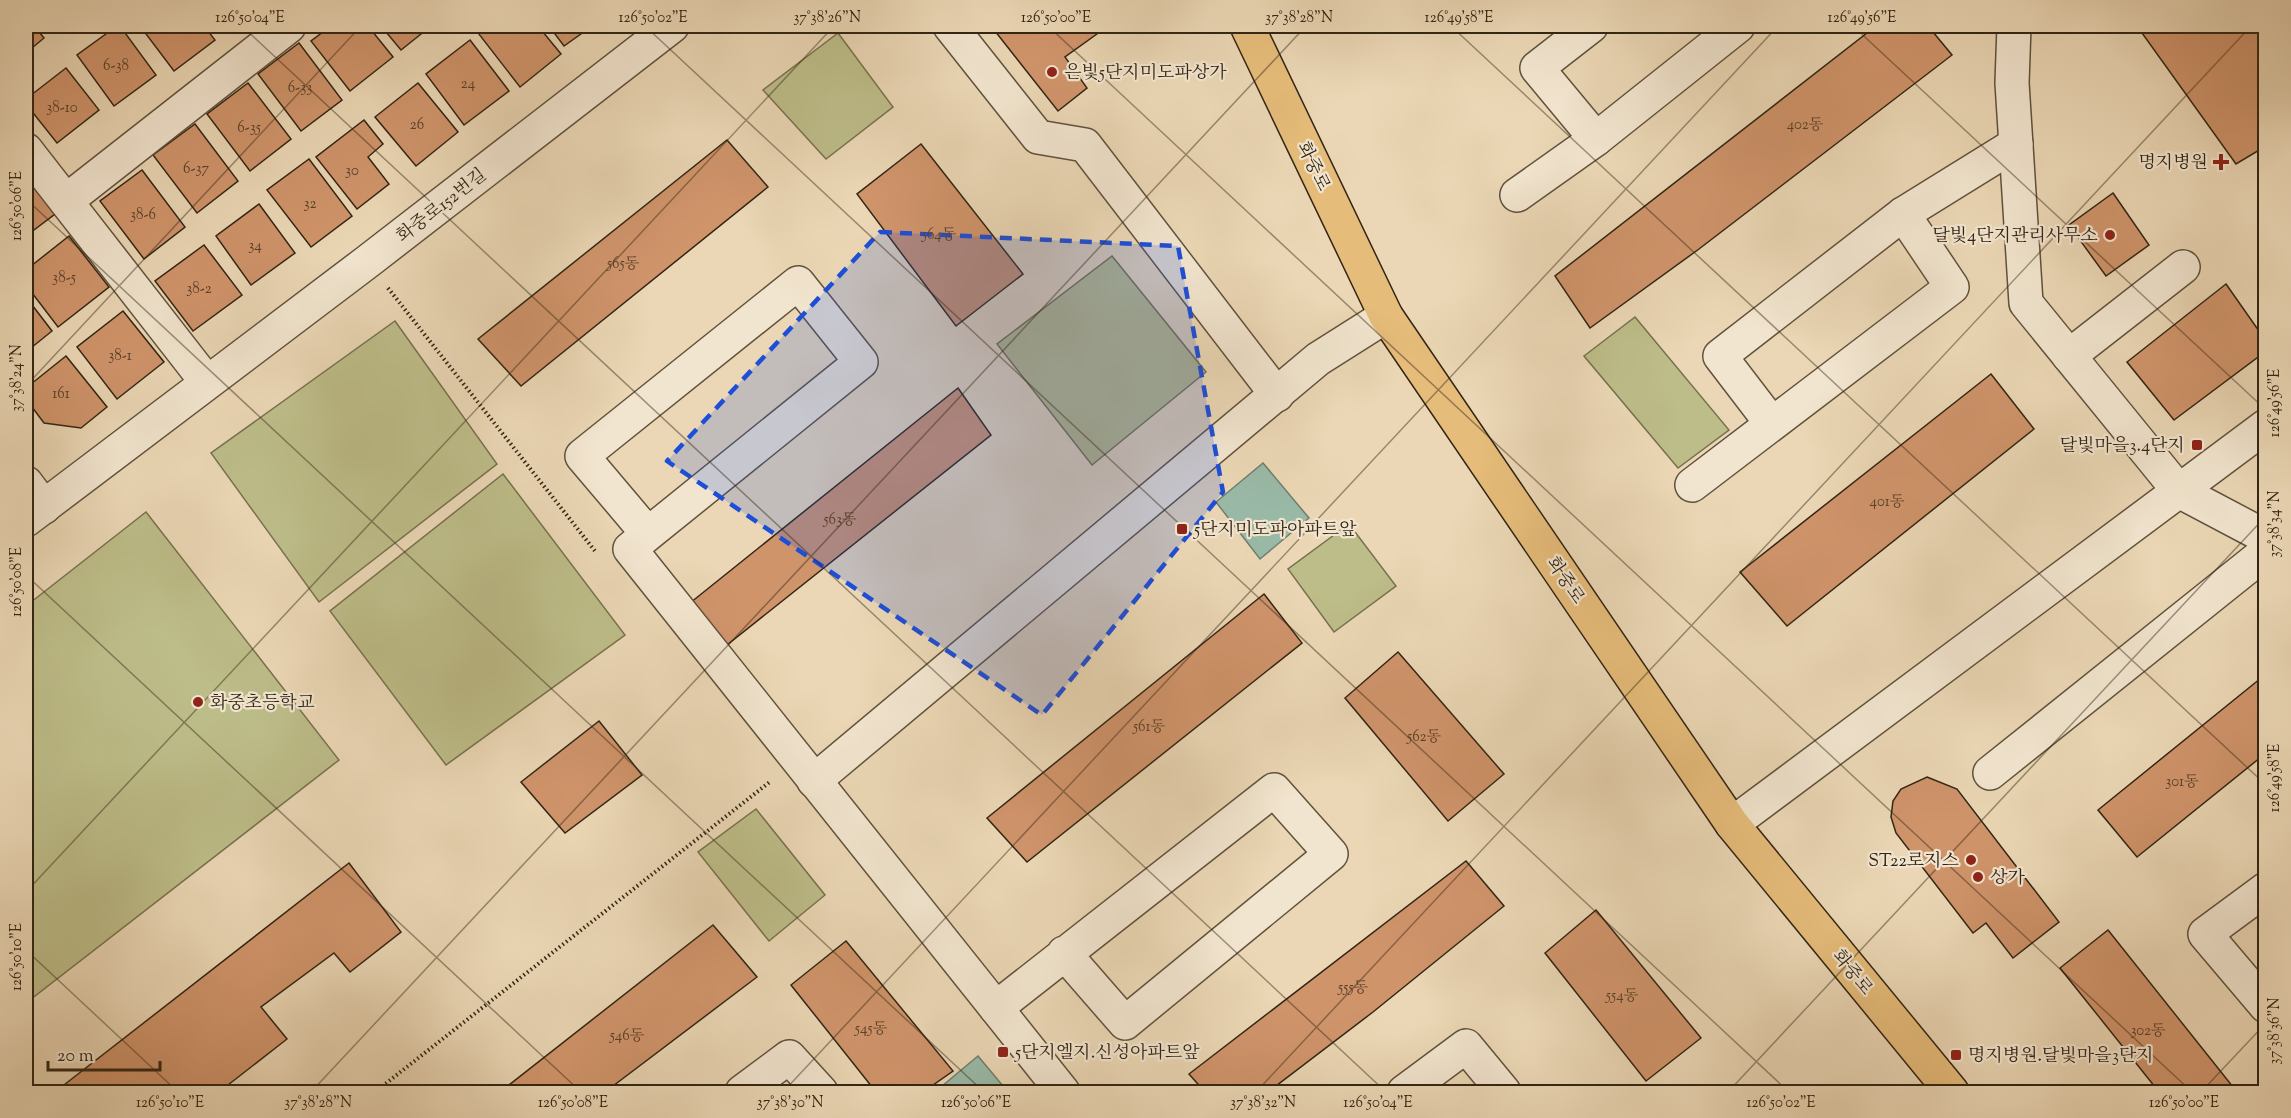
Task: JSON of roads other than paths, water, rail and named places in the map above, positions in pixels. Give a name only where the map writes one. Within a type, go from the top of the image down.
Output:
[{"type":"main road","name":"화중로","points":[[1246,26],[1386,316],[1732,824],[1952,1092]]},
{"type":"street","points":[[66,201],[289,26]]},
{"type":"street","name":"화중로152번길","points":[[32,503],[206,381],[367,262],[672,26]]},
{"type":"street","points":[[950,26],[1038,137],[1085,145],[1277,395]]},
{"type":"street","points":[[1591,26],[1537,68],[1596,139]]},
{"type":"street","points":[[1517,195],[1596,139],[1738,26]]},
{"type":"street","points":[[2014,26],[2012,83],[2026,303],[2179,491],[2265,537]]},
{"type":"street","points":[[1772,424],[1719,356],[1903,214],[2016,144]]},
{"type":"street","points":[[26,150],[206,381]]},
{"type":"street","points":[[1692,485],[1952,287],[1903,214]]},
{"type":"street","points":[[2068,356],[2183,267]]},
{"type":"street","points":[[648,534],[582,456],[798,284],[861,362],[630,549],[996,1008],[1049,1088]]},
{"type":"street","points":[[814,780],[1318,359],[1386,316]]},
{"type":"street","points":[[1732,824],[2265,426]]},
{"type":"street","points":[[1990,773],[2265,552]]},
{"type":"street","points":[[996,1008],[1064,953],[1274,790],[1332,854],[1125,1023],[1064,953]]},
{"type":"street","points":[[2265,889],[2205,934],[2265,1006]]},
{"type":"street","points":[[1404,1092],[1466,1046],[1504,1092]]},
{"type":"street","points":[[742,1092],[789,1057],[821,1092]]},
{"type":"place","name":"은빛5단지미도파상가","points":[[1052,72]]},
{"type":"place","name":"명지병원","points":[[2221,162]]},
{"type":"place","name":"달빛4단지관리사무소","points":[[2110,235]]},
{"type":"place","name":"달빛마을3.4단지","points":[[2197,445]]},
{"type":"place","name":"5단지미도파아파트앞","points":[[1182,529]]},
{"type":"place","name":"화중초등학교","points":[[198,702]]},
{"type":"place","name":"ST22로지스","points":[[1971,860]]},
{"type":"place","name":"상가","points":[[1978,877]]},
{"type":"place","name":"5단지엘지.신성아파트앞","points":[[1003,1052]]},
{"type":"place","name":"명지병원.달빛마을3단지","points":[[1956,1055]]}]
